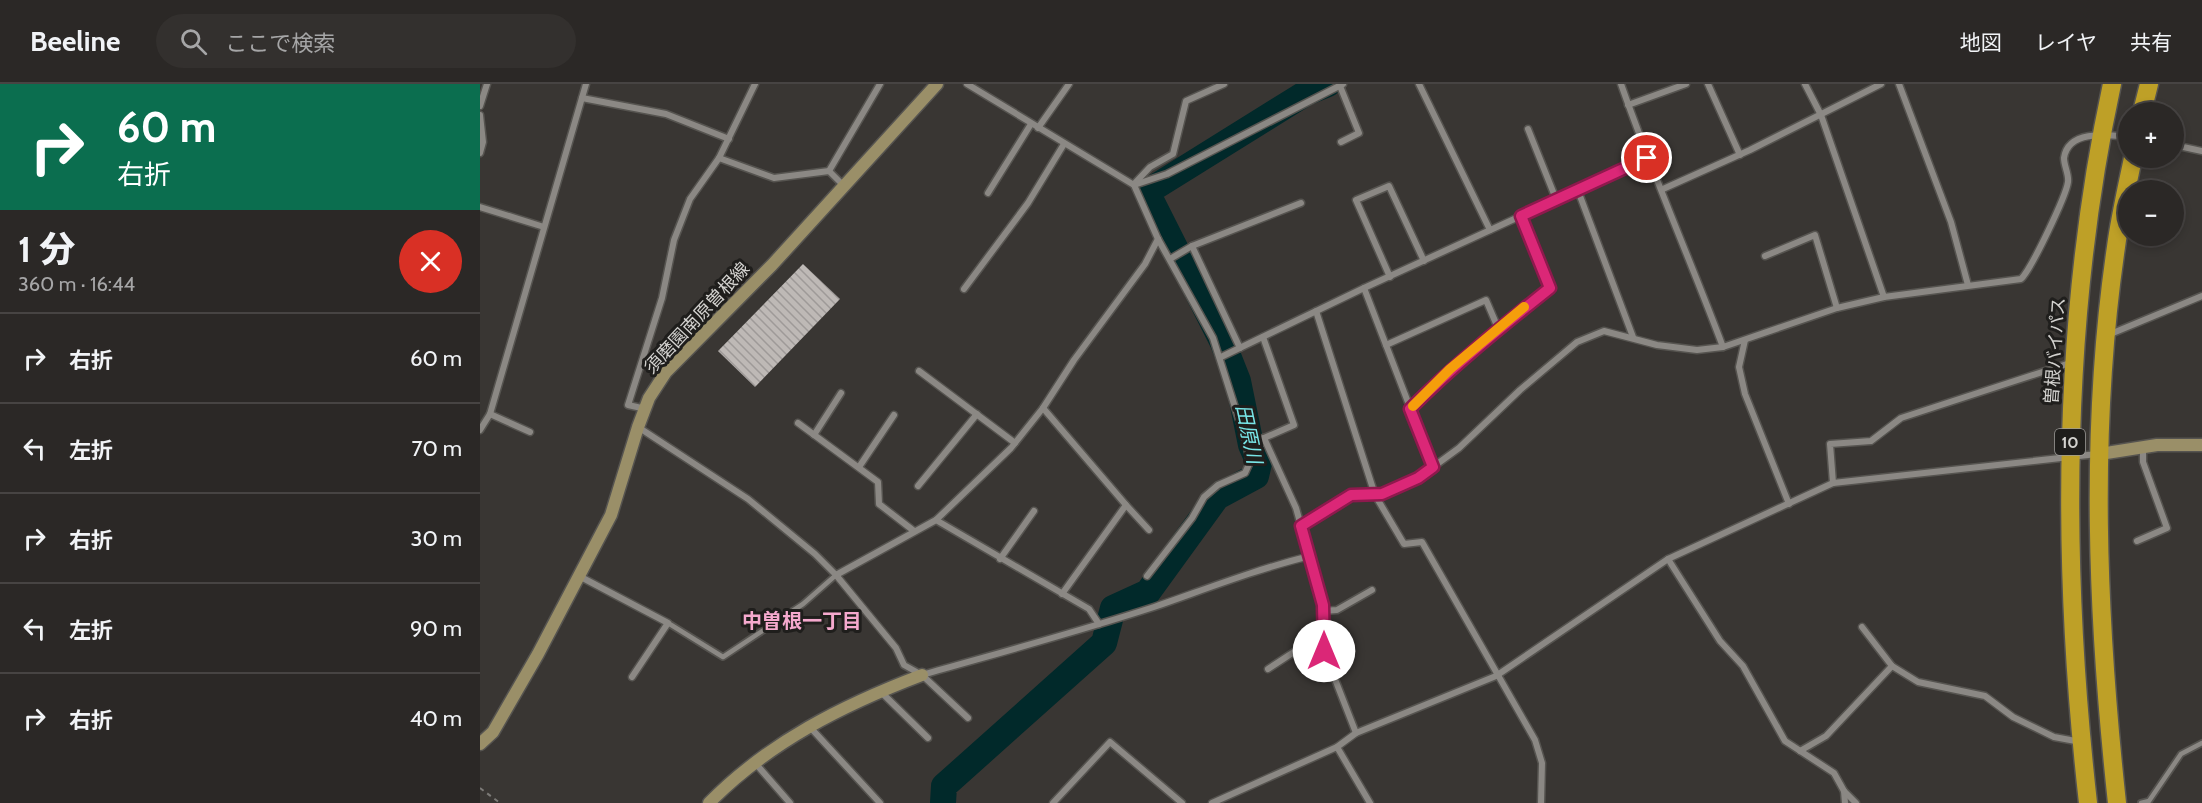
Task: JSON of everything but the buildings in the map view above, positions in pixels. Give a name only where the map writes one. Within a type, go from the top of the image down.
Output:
[{"type":"highway","name":"曽根バイパス","points":[[2088,803],[2073,650],[2069,459],[2074,362],[2101,134],[2112,84]]},
{"type":"highway","points":[[2144,102],[2149,84]]},
{"type":"highway","name":"10","points":[[2117,803],[2100,575],[2100,454],[2106,336],[2116,246],[2131,168]]},
{"type":"main road","name":"須磨園南原曽根線","points":[[480,744],[493,732],[611,514],[638,427],[666,372],[772,265],[937,84]]},
{"type":"main road","points":[[2100,454],[2143,447],[2202,445]]},
{"type":"main road","points":[[709,803],[778,745],[830,713],[880,690],[922,675]]},
{"type":"street","points":[[480,106],[487,84]]},
{"type":"street","points":[[480,430],[490,414],[586,84]]},
{"type":"street","points":[[646,409],[628,405],[662,298],[674,240],[690,199],[719,158],[755,84]]},
{"type":"street","points":[[829,171],[880,84]]},
{"type":"street","points":[[967,84],[1134,185],[1158,239],[1213,338],[1221,357],[1250,462],[1245,473],[1218,485],[1204,497],[1192,518],[1147,576]]},
{"type":"street","points":[[988,193],[1035,126],[1069,84]]},
{"type":"street","points":[[1134,185],[1150,167],[1173,154],[1186,101],[1224,84]]},
{"type":"street","points":[[1419,84],[1490,230]]},
{"type":"street","points":[[1621,84],[1647,158],[1663,189],[1723,347]]},
{"type":"street","points":[[1628,105],[1686,84]]},
{"type":"street","points":[[1708,84],[1740,155]]},
{"type":"street","points":[[1805,84],[1821,115],[1884,297]]},
{"type":"street","points":[[1663,189],[1740,155],[1881,84]]},
{"type":"street","points":[[1899,84],[1952,222],[1968,285]]},
{"type":"street","points":[[1134,185],[1167,174],[1342,85],[1359,133],[1341,142]]},
{"type":"street","points":[[582,98],[666,114],[729,138]]},
{"type":"street","points":[[480,115],[483,142],[480,153]]},
{"type":"street","points":[[1528,129],[1556,199]]},
{"type":"street","points":[[1301,526],[1351,495],[1375,495],[1418,478],[1459,448],[1520,390],[1577,342],[1604,331],[1657,345],[1697,350],[1723,347],[1837,308],[1884,297],[2021,279],[2026,274],[2068,181],[2064,157],[2078,139],[2101,134],[2118,136]]},
{"type":"street","points":[[964,289],[1028,203],[1064,144]]},
{"type":"street","points":[[2184,147],[2202,151]]},
{"type":"street","points":[[719,158],[774,178],[829,171]]},
{"type":"street","points":[[1221,357],[1364,288],[1647,158]]},
{"type":"street","points":[[829,171],[845,187]]},
{"type":"street","points":[[1390,277],[1356,200],[1389,186],[1424,261]]},
{"type":"street","points":[[1577,189],[1633,337]]},
{"type":"street","points":[[1170,259],[1192,246],[1301,203]]},
{"type":"street","points":[[480,207],[544,227]]},
{"type":"street","points":[[1410,409],[1450,369],[1497,328],[1550,288],[1521,216]]},
{"type":"street","points":[[1765,256],[1815,235],[1837,308]]},
{"type":"street","points":[[836,575],[936,520],[1015,443],[1043,408],[1074,360],[1145,264],[1158,239]]},
{"type":"street","points":[[1192,246],[1240,348]]},
{"type":"street","points":[[1364,288],[1433,467]]},
{"type":"street","points":[[2106,336],[2202,296]]},
{"type":"street","points":[[1386,345],[1486,300],[1497,328]]},
{"type":"street","points":[[1316,311],[1375,495],[1404,544],[1422,542],[1534,740],[1542,763],[1541,803]]},
{"type":"street","points":[[1246,442],[1264,438],[1294,425],[1263,337]]},
{"type":"street","points":[[1745,340],[1739,367],[1745,394],[1789,504]]},
{"type":"street","points":[[1833,483],[1830,444],[1870,441],[1901,418],[2074,362]]},
{"type":"street","points":[[919,371],[1015,443]]},
{"type":"street","points":[[814,435],[841,393]]},
{"type":"street","points":[[1043,408],[1149,530]]},
{"type":"street","points":[[490,414],[530,432]]},
{"type":"street","points":[[918,486],[977,414]]},
{"type":"street","points":[[858,467],[894,415]]},
{"type":"street","points":[[798,423],[879,482],[879,504],[914,531]]},
{"type":"street","points":[[638,427],[748,499],[836,575],[896,648],[904,665],[922,675],[968,718]]},
{"type":"street","points":[[1264,438],[1296,508],[1323,611],[1324,651],[1356,733]]},
{"type":"street","points":[[2137,541],[2167,528],[2143,462],[2143,447]]},
{"type":"street","points":[[1212,803],[1337,747],[1356,733],[1496,676],[1668,559],[1833,483],[2100,454]]},
{"type":"street","points":[[1062,594],[1126,505]]},
{"type":"street","points":[[1000,559],[1034,511]]},
{"type":"street","points":[[936,520],[1089,609],[1099,624]]},
{"type":"street","points":[[922,675],[1099,624],[1273,565],[1310,556]]},
{"type":"street","points":[[1668,559],[1720,641],[1743,666],[1785,741],[1834,773],[1856,803]]},
{"type":"street","points":[[579,576],[668,623],[632,677]]},
{"type":"street","points":[[1323,611],[1337,610],[1372,590]]},
{"type":"street","points":[[1862,627],[1892,666],[1918,682],[1985,696],[2013,717],[2054,737],[2081,742]]},
{"type":"street","points":[[1268,669],[1323,633]]},
{"type":"street","points":[[1800,751],[1826,736],[1892,666]]},
{"type":"street","points":[[880,690],[928,738]]},
{"type":"street","points":[[809,726],[880,803]]},
{"type":"street","points":[[1053,803],[1110,742],[1182,803]]},
{"type":"street","points":[[1337,747],[1370,803]]},
{"type":"street","points":[[756,764],[790,803]]},
{"type":"street","points":[[1845,791],[1845,803]]},
{"type":"lane","points":[[668,623],[723,657],[803,604],[836,575]]},
{"type":"lane","points":[[2141,803],[2149,801],[2181,754],[2202,742]]},
{"type":"path","points":[[480,788],[500,803]]},
{"type":"waterway","name":"田原川","points":[[943,803],[944,786],[1104,643],[1113,608],[1148,592],[1217,497],[1256,476],[1259,463],[1251,445],[1238,381],[1223,343],[1147,192],[1306,93],[1328,84]]},
{"type":"slow traffic","points":[[1413,406],[1450,369],[1524,307]]},
{"type":"district","name":"中曽根一丁目","points":[[802,621]]},
{"type":"route","points":[[1324,651],[1323,605],[1301,526],[1351,495],[1382,494],[1418,478],[1433,467],[1410,409],[1450,369],[1502,324],[1550,288],[1521,216],[1647,158]]}]
